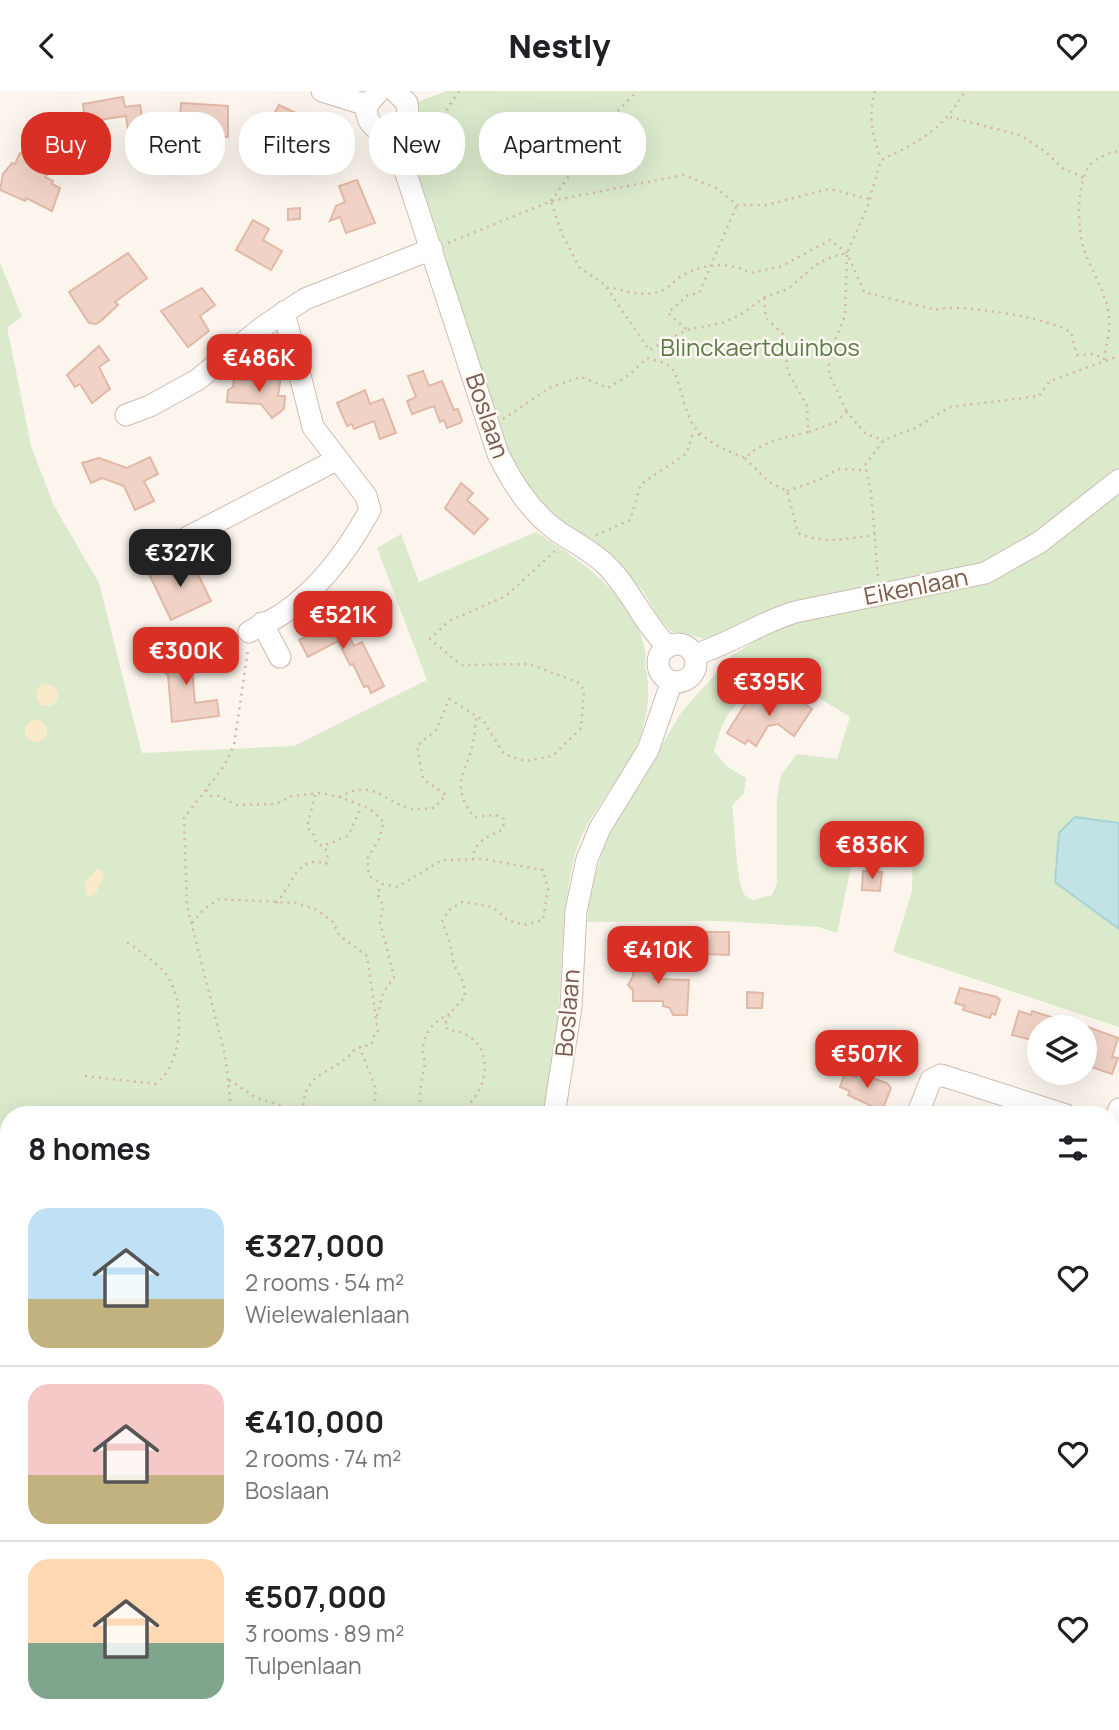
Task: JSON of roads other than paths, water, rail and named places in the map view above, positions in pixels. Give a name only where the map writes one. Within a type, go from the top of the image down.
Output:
[{"type":"street","points":[[322,91],[373,98]]},
{"type":"street","points":[[406,93],[408,112]]},
{"type":"street","name":"Boslaan","points":[[408,175],[490,430],[509,476],[525,501],[606,564],[633,595],[659,639],[668,647]]},
{"type":"street","points":[[126,415],[150,406],[197,380],[284,312],[332,288],[432,249]]},
{"type":"street","points":[[280,657],[256,628],[281,615],[305,596],[354,539],[370,510],[366,496],[313,427],[284,312]]},
{"type":"street","points":[[188,537],[336,460]]},
{"type":"street","name":"Eikenlaan","points":[[694,655],[721,647],[767,621],[795,612],[985,573],[1040,543],[1119,480]]},
{"type":"street","points":[[672,681],[663,675],[659,666],[660,656],[668,647],[685,646],[694,655]]},
{"type":"street","name":"Boslaan","points":[[555,1106],[571,1007],[576,911],[587,859],[600,828],[648,750],[672,681],[689,677],[695,667],[694,655]]},
{"type":"street","points":[[921,1106],[931,1080],[942,1075],[1038,1106]]},
{"type":"water","points":[[1075,817],[1119,823],[1119,929],[1055,882],[1059,833]]},
{"type":"park label","name":"Blinckaertduinbos","points":[[760,348]]}]
